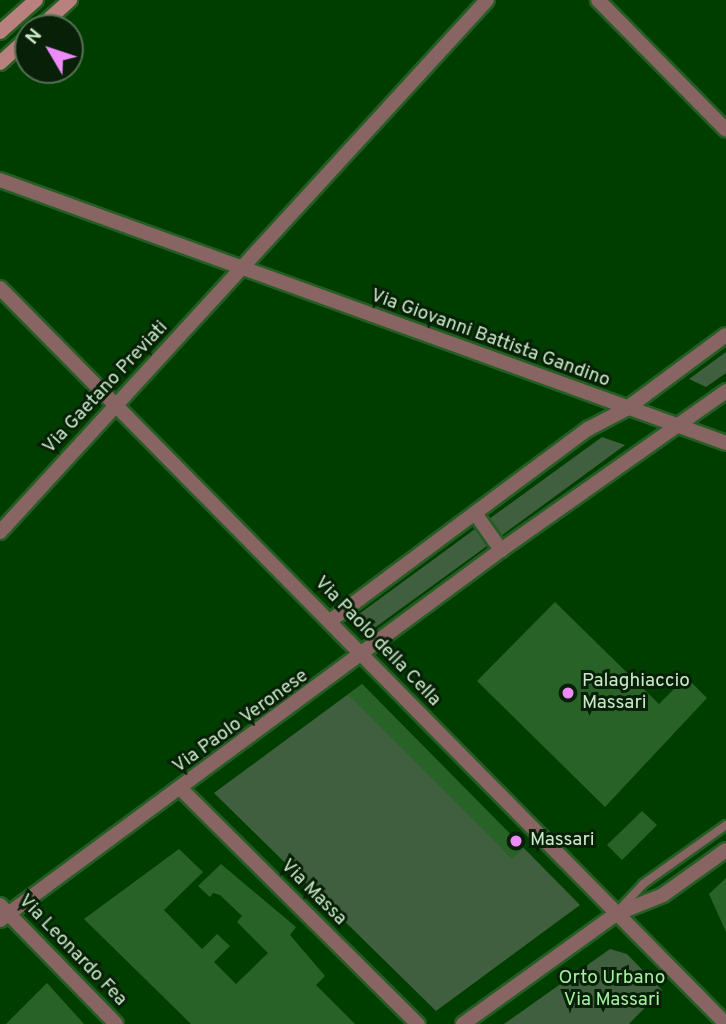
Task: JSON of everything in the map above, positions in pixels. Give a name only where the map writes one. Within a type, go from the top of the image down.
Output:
[{"type":"main road","points":[[0,32],[36,0]]},
{"type":"main road","points":[[54,14],[70,0]]},
{"type":"main road","points":[[0,62],[14,50]]},
{"type":"street","points":[[241,271],[487,0]]},
{"type":"street","points":[[598,0],[726,129]]},
{"type":"street","name":"Via Giovanni Battista Gandino","points":[[0,180],[241,271],[726,443]]},
{"type":"street","name":"Via Gaetano Previati","points":[[0,532],[241,271]]},
{"type":"street","name":"Via Paolo della Cella","points":[[0,288],[726,1024]]},
{"type":"street","points":[[330,621],[477,516],[587,429],[625,409],[726,335]]},
{"type":"street","name":"Via Paolo Veronese","points":[[3,913],[181,789],[364,656],[501,550],[648,445],[680,428],[726,391]]},
{"type":"street","points":[[477,516],[501,550]]},
{"type":"street","name":"Via Massa","points":[[181,789],[418,1024]]},
{"type":"street","points":[[463,1024],[616,914],[663,895],[726,850]]},
{"type":"street","name":"Via Leonardo Fea","points":[[3,913],[116,1024]]},
{"type":"lane","points":[[616,914],[643,884],[726,825]]},
{"type":"green space","points":[[726,352],[726,373],[706,387],[689,379]]},
{"type":"green space","points":[[602,437],[625,445],[501,536],[489,519]]},
{"type":"green space","points":[[475,529],[487,546],[373,629],[359,614]]},
{"type":"green space","points":[[362,684],[580,905],[436,1011],[214,793]]},
{"type":"green space","name":"Orto Urbano Via Massari","points":[[610,949],[627,954],[662,990],[629,1024],[504,1024]]},
{"type":"building","name":"Palaghiaccio Massari","points":[[555,602],[659,704],[686,677],[707,698],[605,807],[477,681]]},
{"type":"building","points":[[362,684],[524,848],[512,859],[348,695]]},
{"type":"building","points":[[642,811],[657,825],[622,860],[607,845]]},
{"type":"building","points":[[179,849],[203,872],[164,910],[202,949],[217,934],[230,946],[214,962],[236,984],[268,953],[237,922],[242,916],[220,895],[213,893],[210,897],[198,886],[221,864],[296,927],[290,935],[325,976],[316,985],[355,1024],[191,1024],[84,919]]},
{"type":"building","points":[[726,878],[726,932],[709,894]]},
{"type":"building","points":[[47,983],[84,1024],[6,1024]]},
{"type":"place","name":"Palaghiaccio Massari","points":[[568,693]]},
{"type":"place","name":"Massari","points":[[516,841]]}]
